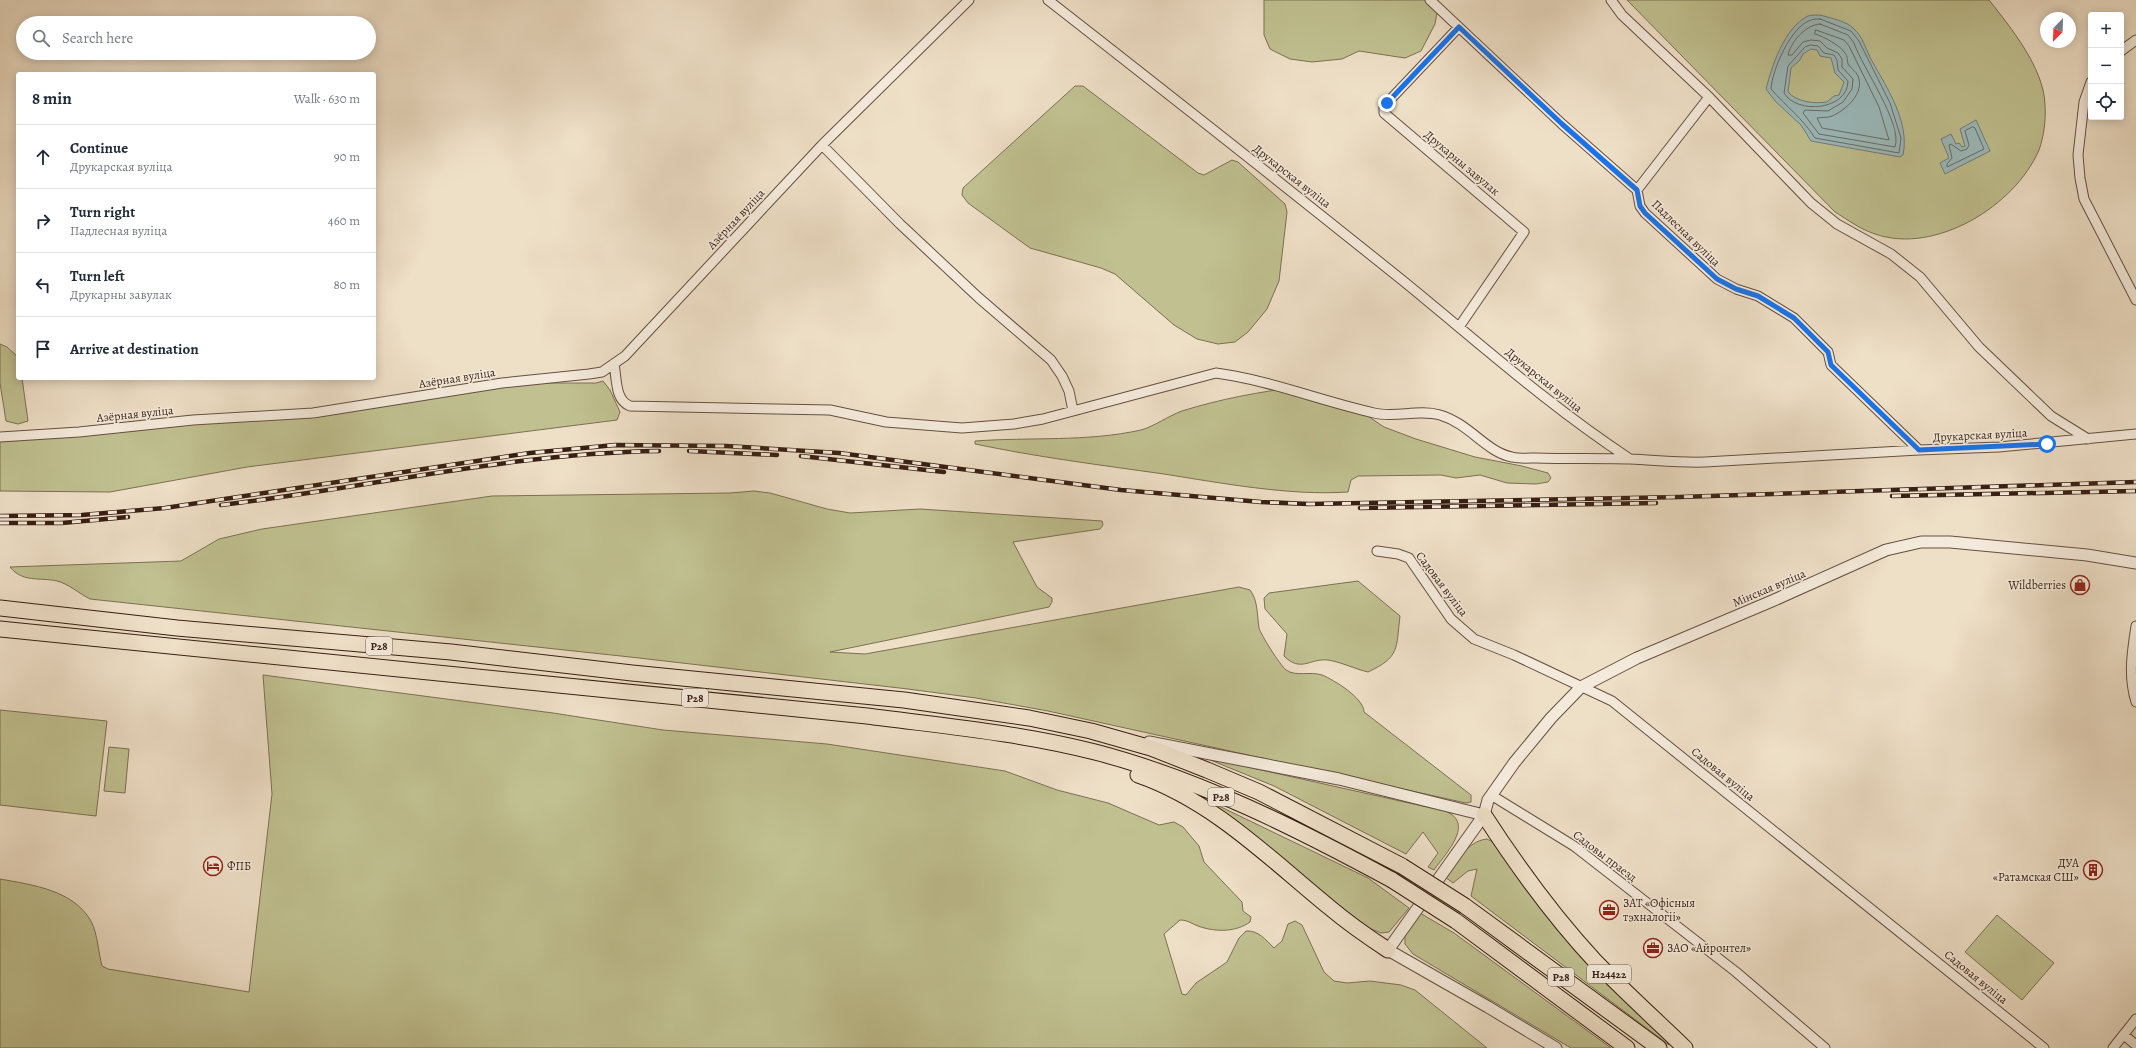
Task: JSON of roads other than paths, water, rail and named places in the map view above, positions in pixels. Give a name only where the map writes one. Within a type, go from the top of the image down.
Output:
[{"type":"highway","name":"Р28","points":[[0,608],[177,628],[443,652],[632,674],[904,700],[1029,718],[1091,730],[1151,748],[1259,792],[1402,866],[1465,906],[1659,1048]]},
{"type":"highway","name":"Р28","points":[[0,629],[867,716],[998,733],[1113,757],[1185,781],[1273,819],[1392,880],[1456,920],[1627,1048]]},
{"type":"highway","points":[[1041,741],[1147,778],[1182,795],[1247,838],[1329,908],[1388,950]]},
{"type":"highway","name":"Н24422","points":[[1484,815],[1540,894],[1571,932],[1620,986],[1685,1048]]},
{"type":"street","name":"Азёрная вуліца","points":[[0,437],[79,432],[193,420],[313,412],[502,383],[602,372],[625,356],[822,145],[969,0]]},
{"type":"street","name":"Друкарская вуліца","points":[[1048,0],[1292,191],[1592,435],[1630,459],[1680,463],[1999,447],[2136,434]]},
{"type":"street","points":[[1430,0],[1562,124],[1637,190],[1709,97]]},
{"type":"street","points":[[1611,0],[1622,15],[1709,97],[1811,203],[1837,224],[1891,254],[1920,277],[1979,347],[2051,416],[2088,439]]},
{"type":"street","name":"Друкарны завулак","points":[[1459,27],[1387,103],[1384,108],[1384,113],[1524,232],[1459,327]]},
{"type":"street","points":[[2124,49],[2136,40]]},
{"type":"street","points":[[2090,84],[2084,102],[2078,155],[2084,199],[2136,300]]},
{"type":"street","points":[[822,145],[900,224],[979,298],[1051,360],[1062,376],[1069,391],[1073,411]]},
{"type":"street","name":"Падлесная вуліца","points":[[1637,190],[1640,206],[1645,213],[1717,279],[1736,289],[1758,296],[1794,318],[1828,352],[1831,365],[1919,450]]},
{"type":"street","points":[[614,364],[619,397],[623,403],[630,406],[830,410],[886,422],[962,428],[1014,424],[1073,411],[1216,372],[1238,376],[1322,401],[1376,413],[1439,415],[1459,422],[1490,448],[1502,455],[1558,460],[1630,459]]},
{"type":"street","name":"Мінская вуліца","points":[[1388,950],[1484,815],[1491,795],[1533,739],[1564,703],[1581,687],[1636,658],[1772,601],[1877,554],[1909,544],[1950,542],[2079,555],[2136,563]]},
{"type":"street","name":"Садовая вуліца","points":[[1377,551],[1398,554],[1409,558],[1451,619],[1474,639],[1514,655],[1581,687],[1596,692],[1612,701],[2044,1048]]},
{"type":"street","points":[[2136,626],[2130,672],[2136,702]]},
{"type":"street","points":[[1091,730],[1339,779],[1484,815]]},
{"type":"street","name":"Садовы праезд","points":[[1491,795],[1574,846],[1736,972],[1825,1048]]},
{"type":"street","points":[[1388,950],[1556,1048]]},
{"type":"street","points":[[2114,1048],[2136,1018]]},
{"type":"street","points":[[2124,1035],[2136,1045]]},
{"type":"water","points":[[1820,15],[1838,20],[1851,26],[1862,40],[1896,106],[1900,118],[1904,143],[1903,155],[1900,157],[1811,141],[1801,125],[1776,102],[1766,89],[1780,48],[1792,29],[1808,16]],"holes":[[[1811,49],[1817,50],[1820,56],[1831,58],[1835,73],[1844,82],[1839,95],[1834,96],[1827,102],[1806,102],[1796,98],[1788,92],[1791,68],[1800,60],[1803,54]]]},
{"type":"water","points":[[1976,120],[1990,151],[1945,174],[1940,163],[1949,158],[1941,139],[1951,134],[1956,144],[1959,143],[1962,147],[1965,146],[1960,129]]},
{"type":"railway","points":[[0,516],[82,515],[165,508],[530,453],[615,445],[726,446],[839,453],[1121,490],[1261,502],[1309,504],[1680,497],[2136,482]]},
{"type":"railway","points":[[221,505],[276,498],[494,464],[604,453],[659,451]]},
{"type":"railway","points":[[689,451],[777,455]]},
{"type":"railway","points":[[801,456],[944,472]]},
{"type":"railway","points":[[1892,496],[2136,491]]},
{"type":"railway","points":[[1360,508],[1656,503]]},
{"type":"railway","points":[[0,523],[62,523],[128,517]]},
{"type":"place","name":"Wildberries","points":[[2080,585]]},
{"type":"place","name":"ФПБ","points":[[213,866]]},
{"type":"place","name":"ДУА «Ратамская СШ»","points":[[2093,870]]},
{"type":"place","name":"ЗАТ «Офісныя тэхналогіі»","points":[[1609,910]]},
{"type":"place","name":"ЗАО «Айронтел»","points":[[1653,948]]}]
